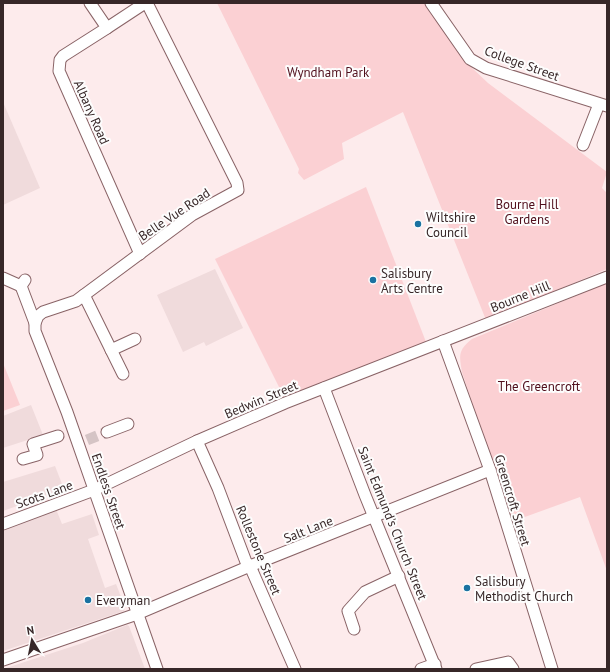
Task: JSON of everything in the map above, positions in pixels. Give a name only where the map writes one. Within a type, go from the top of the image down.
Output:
[{"type":"street","points":[[90,3],[107,28]]},
{"type":"street","name":"Belle Vue Road","points":[[35,322],[38,316],[43,312],[76,301],[199,210],[238,190],[237,183],[146,3],[107,28]]},
{"type":"street","name":"College Street","points":[[431,3],[470,59],[486,68],[603,105]]},
{"type":"street","name":"Albany Road","points":[[107,28],[63,56],[60,60],[59,71],[140,254]]},
{"type":"street","points":[[583,145],[603,105]]},
{"type":"street","name":"Bourne Hill","points":[[443,341],[607,277]]},
{"type":"street","name":"Endless Street","points":[[3,278],[23,283],[35,322],[35,331],[66,433],[83,441],[94,490],[157,669]]},
{"type":"street","points":[[84,295],[123,374]]},
{"type":"street","points":[[111,350],[135,339]]},
{"type":"street","name":"Bedwin Street","points":[[94,490],[198,441],[324,388],[443,341]]},
{"type":"street","name":"Greencroft Street","points":[[443,341],[490,470],[552,669]]},
{"type":"street","name":"Saint Edmund's Church Street","points":[[324,388],[374,517],[435,667]]},
{"type":"street","points":[[107,432],[128,424]]},
{"type":"street","points":[[23,459],[37,455],[33,444],[66,433]]},
{"type":"street","name":"Rollestone Street","points":[[198,441],[218,488],[246,562],[250,566],[295,669]]},
{"type":"street","name":"Salt Lane","points":[[3,660],[137,614],[250,566],[490,470]]},
{"type":"street","name":"Scots Lane","points":[[3,524],[94,490]]},
{"type":"street","points":[[354,629],[348,611],[354,603],[365,592],[399,576]]},
{"type":"street","points":[[476,669],[508,662],[512,665],[513,669]]},
{"type":"street","points":[[421,669],[435,667]]},
{"type":"shaded area","points":[[3,102],[40,188],[3,205]]},
{"type":"shaded area","points":[[215,269],[243,328],[206,346],[204,342],[183,352],[157,295]]},
{"type":"shaded area","points":[[31,405],[43,435],[3,448],[3,416]]},
{"type":"shaded area","points":[[55,466],[64,489],[3,511],[3,482]]},
{"type":"shaded area","points":[[56,509],[62,524],[92,514],[99,535],[88,539],[105,588],[116,584],[125,607],[124,611],[3,651],[3,527]]},
{"type":"shaded area","points":[[127,625],[129,626],[145,669],[3,669],[83,643]]},
{"type":"green space","points":[[217,3],[425,3],[470,66],[488,83],[607,172],[602,188],[607,193],[607,269],[486,320],[403,112],[342,143],[344,159],[304,180],[298,173],[299,169]]},
{"type":"green space","points":[[366,187],[426,342],[284,397],[215,259]]},
{"type":"green space","name":"The Greencroft","points":[[607,283],[607,571],[580,497],[511,522],[462,372],[460,357],[464,346],[472,339]]},
{"type":"green space","points":[[3,363],[20,405],[3,411]]},
{"type":"tunnel","points":[[87,440],[107,432]]},
{"type":"place","name":"Wiltshire Council","points":[[418,224]]},
{"type":"place","name":"Salisbury Arts Centre","points":[[373,280]]},
{"type":"place","name":"Salisbury Methodist Church","points":[[467,588]]},
{"type":"place","name":"Everyman","points":[[88,600]]},
{"type":"park label","name":"Wyndham Park","points":[[328,72]]},
{"type":"park label","name":"Bourne Hill Gardens","points":[[527,212]]}]
